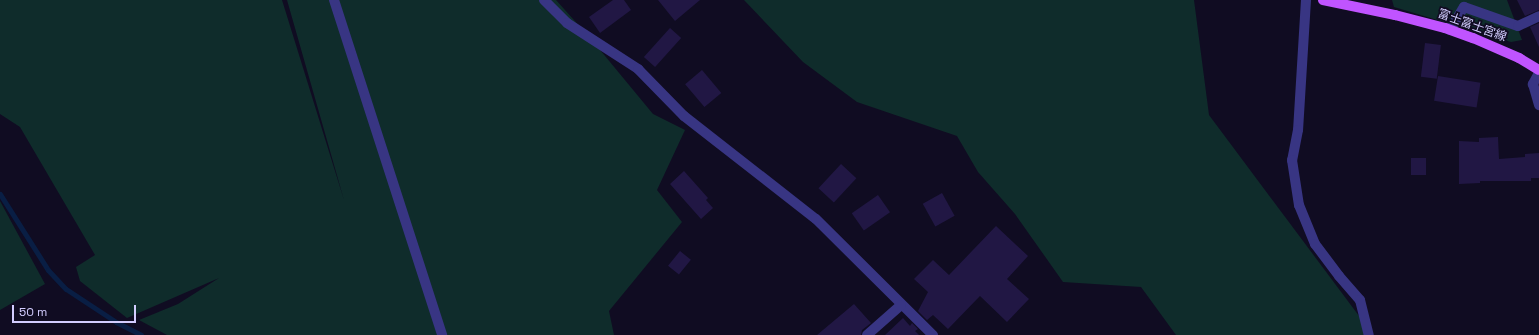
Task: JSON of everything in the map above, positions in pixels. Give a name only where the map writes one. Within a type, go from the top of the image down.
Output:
[{"type":"main road","name":"富士富士宮線","points":[[1323,0],[1395,15],[1450,30],[1473,38],[1519,58],[1539,70]]},
{"type":"street","points":[[334,0],[442,335]]},
{"type":"street","points":[[544,0],[567,23],[638,69],[684,116],[816,219],[901,305],[933,335]]},
{"type":"street","points":[[1306,0],[1298,130],[1292,160],[1299,205],[1315,244],[1339,276],[1360,300],[1369,335]]},
{"type":"street","points":[[1450,30],[1464,7],[1518,26],[1539,16]]},
{"type":"street","points":[[1539,73],[1533,84],[1539,105]]},
{"type":"street","points":[[867,335],[901,305]]},
{"type":"green space","points":[[0,0],[282,0],[344,200],[287,0],[556,0],[591,39],[653,114],[685,130],[657,190],[682,222],[609,311],[614,335],[167,335],[139,320],[178,304],[219,278],[127,318],[80,281],[76,267],[95,255],[20,127],[0,114]]},
{"type":"green space","points":[[744,0],[1194,0],[1209,115],[1368,328],[1368,335],[1176,335],[1141,287],[1063,282],[1015,214],[978,172],[957,136],[857,102],[803,62]]},
{"type":"green space","points":[[1392,0],[1507,0],[1522,40],[1511,42],[1394,7]]},
{"type":"green space","points":[[0,201],[45,284],[0,310]]},
{"type":"building","points":[[613,0],[624,0],[631,10],[600,33],[589,17]]},
{"type":"building","points":[[658,0],[700,0],[675,21]]},
{"type":"building","points":[[1517,0],[1539,0],[1539,10],[1525,16]]},
{"type":"building","points":[[1539,23],[1539,47],[1530,27]]},
{"type":"building","points":[[670,28],[681,38],[655,67],[644,57]]},
{"type":"building","points":[[1425,43],[1441,45],[1437,79],[1421,77]]},
{"type":"building","points":[[702,70],[721,93],[704,107],[685,84]]},
{"type":"building","points":[[1438,76],[1480,83],[1477,107],[1434,101]]},
{"type":"building","points":[[1498,137],[1499,159],[1525,157],[1525,154],[1539,153],[1539,178],[1531,178],[1531,181],[1480,181],[1480,183],[1459,184],[1459,141],[1479,142],[1479,138]]},
{"type":"building","points":[[1411,158],[1426,158],[1426,175],[1411,175]]},
{"type":"building","points":[[841,164],[856,178],[834,202],[818,188]]},
{"type":"building","points":[[684,171],[708,198],[706,200],[713,208],[701,219],[670,184]]},
{"type":"building","points":[[942,193],[955,216],[935,226],[923,204]]},
{"type":"building","points":[[878,195],[890,212],[864,231],[852,213]]},
{"type":"building","points":[[996,226],[1028,256],[1007,279],[1029,299],[1007,322],[980,296],[948,329],[933,315],[927,320],[918,311],[928,292],[914,279],[933,260],[949,275]]},
{"type":"building","points":[[680,251],[691,260],[679,275],[668,266]]},
{"type":"building","points":[[854,304],[871,323],[862,330],[861,335],[817,335]]},
{"type":"building","points":[[903,318],[910,326],[912,323],[918,329],[915,331],[919,335],[885,335]]},
{"type":"waterway","points":[[0,194],[48,270],[66,289],[116,322],[141,335]]}]
